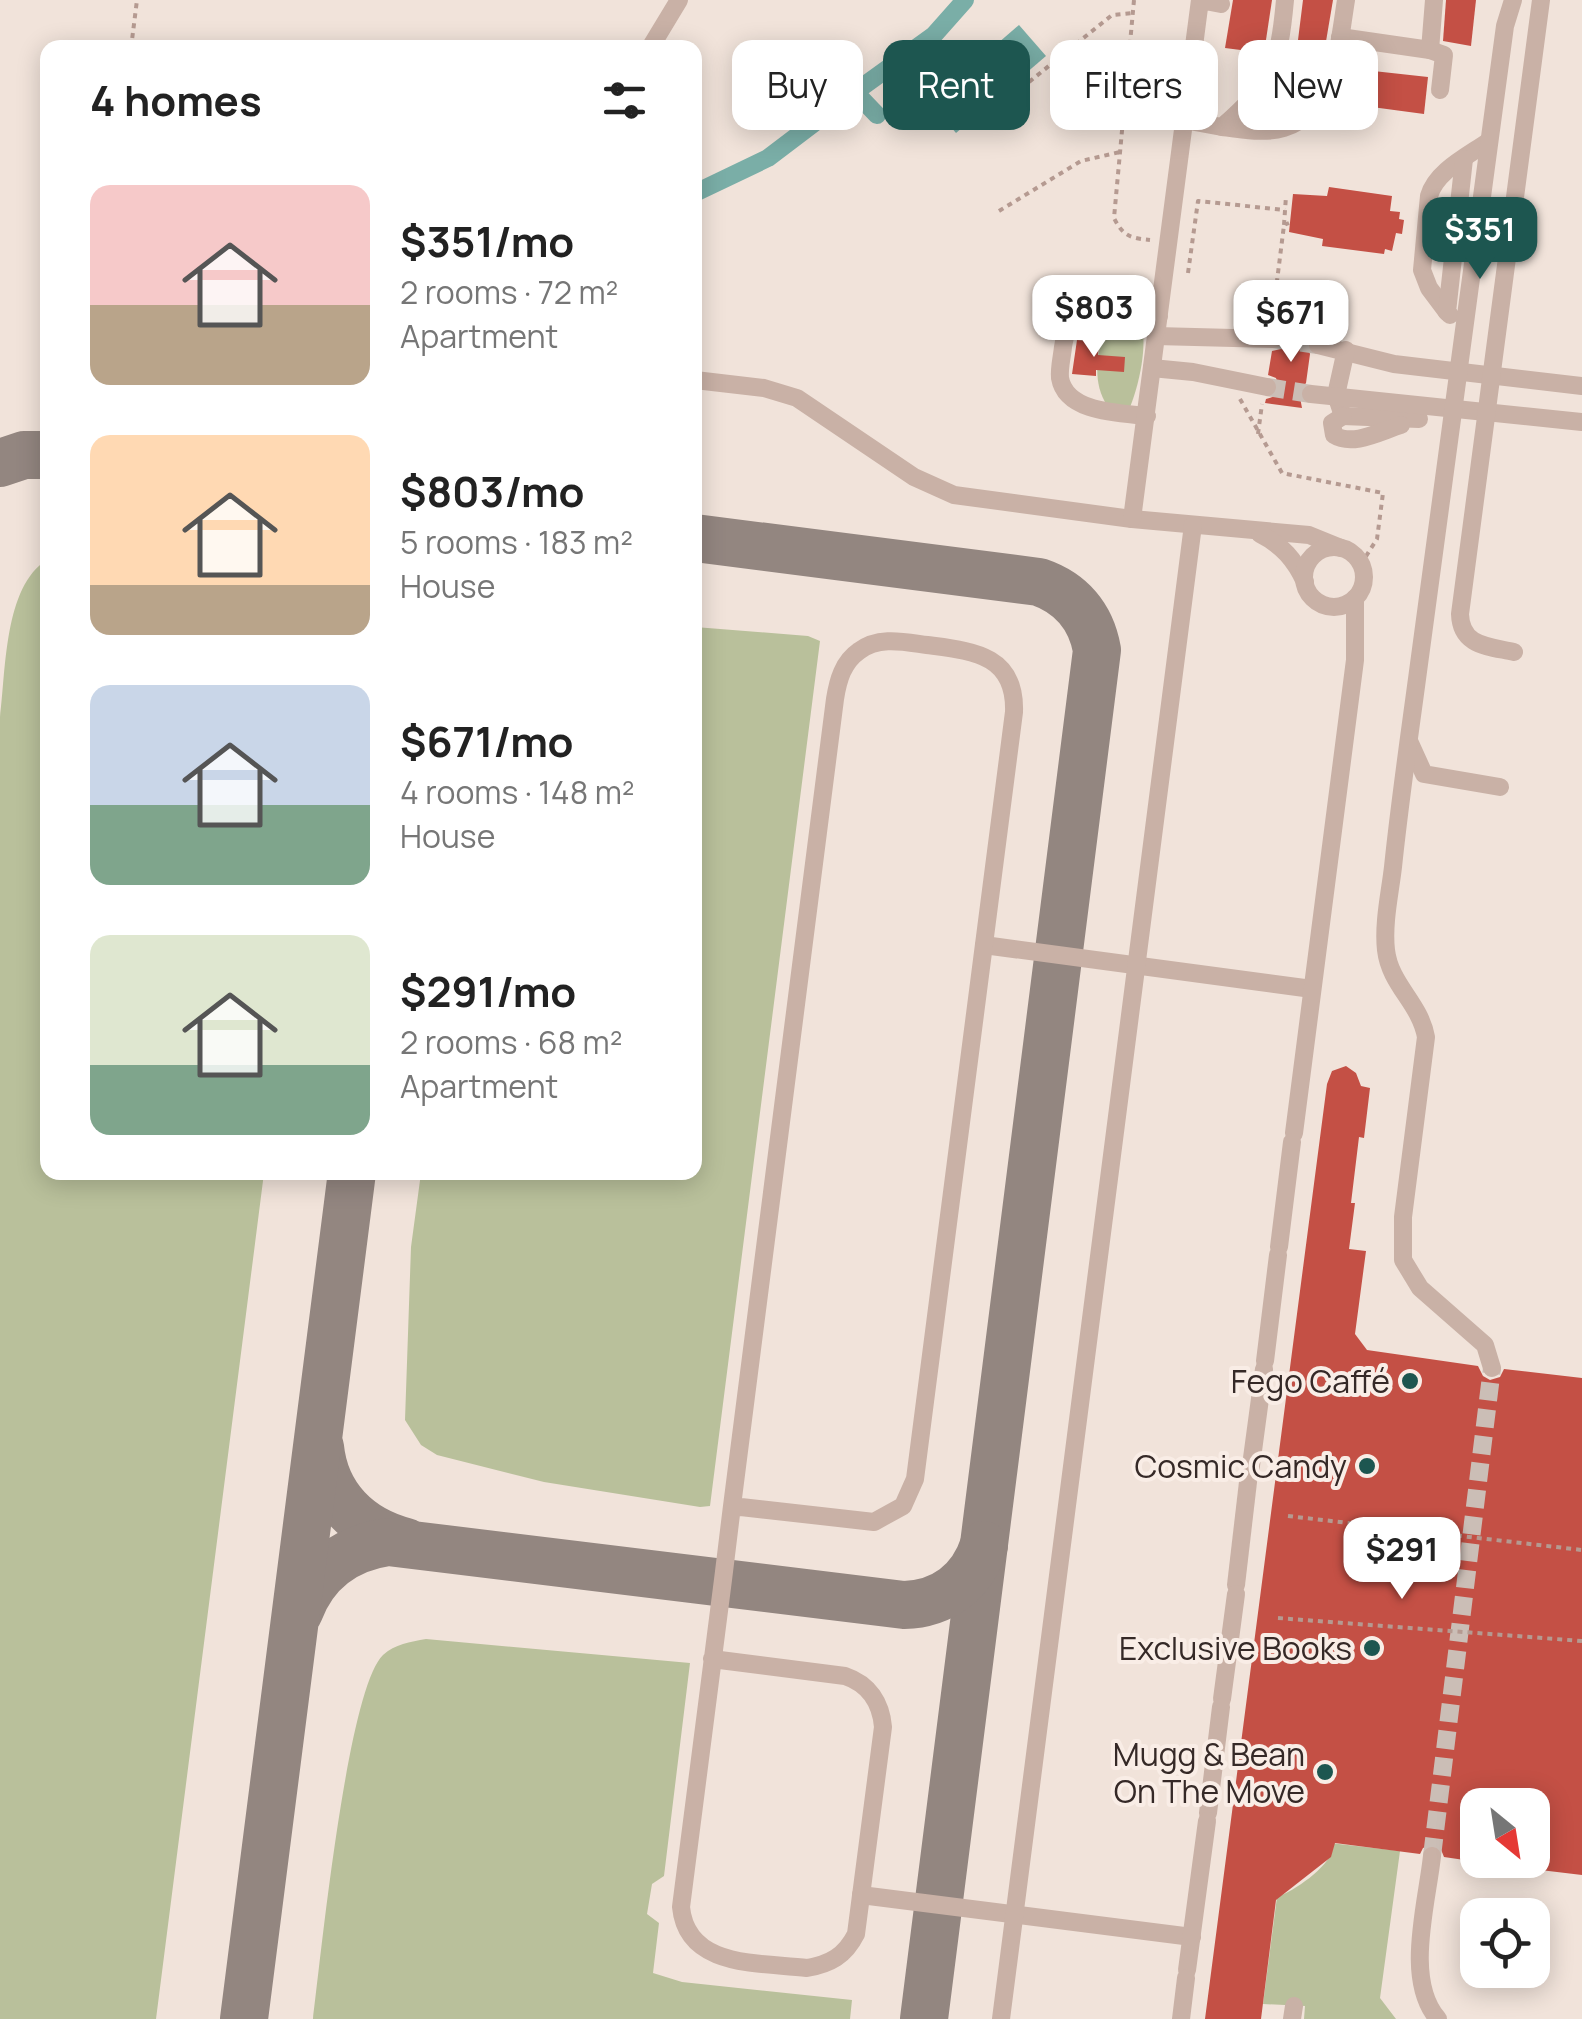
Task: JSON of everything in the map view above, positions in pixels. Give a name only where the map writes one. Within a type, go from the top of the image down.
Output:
[{"type":"street","points":[[655,40],[679,0]]},
{"type":"street","points":[[1195,40],[1200,0],[1221,4]]},
{"type":"street","points":[[1222,127],[1260,92],[1271,74],[1282,33],[1285,0]]},
{"type":"street","points":[[1218,126],[1264,132],[1288,127],[1308,112],[1322,95],[1336,63],[1346,0]]},
{"type":"street","points":[[1430,50],[1434,0]]},
{"type":"street","points":[[1492,1368],[1484,1345],[1420,1288],[1403,1260],[1403,1217],[1426,1037],[1416,1010],[1394,982],[1385,945],[1462,325],[1504,26],[1513,0]]},
{"type":"street","points":[[1514,652],[1476,644],[1460,626],[1541,0]]},
{"type":"street","points":[[1340,37],[1444,55],[1440,90]]},
{"type":"street","points":[[1132,519],[1183,130]]},
{"type":"street","points":[[1462,325],[1429,288],[1422,270],[1429,196],[1441,176],[1489,141]]},
{"type":"street","points":[[1447,312],[1464,159]]},
{"type":"street","points":[[1147,416],[1110,412],[1078,402],[1060,382],[1060,370],[1066,334],[1084,315],[1098,311],[1159,316]]},
{"type":"street","points":[[1156,336],[1274,339]]},
{"type":"street","points":[[1318,345],[1394,364],[1582,386]]},
{"type":"street","points":[[1346,350],[1336,395],[1343,416],[1332,423],[1334,435],[1341,440],[1354,440],[1425,413],[1452,410],[1582,422]]},
{"type":"street","points":[[1152,368],[1267,387]]},
{"type":"street","points":[[702,381],[764,388],[796,398],[914,476],[954,495],[1192,526],[1309,535],[1350,552],[1362,564],[1364,582],[1344,605],[1319,602],[1282,548],[1256,532]]},
{"type":"street","points":[[1311,394],[1336,395],[1425,413]]},
{"type":"street","points":[[1002,2019],[1192,526]]},
{"type":"street","points":[[1305,582],[1308,563],[1314,555],[1341,548]]},
{"type":"street","points":[[1181,2019],[1355,660],[1354,598]]},
{"type":"street","points":[[712,1659],[845,1676],[861,1684],[874,1698],[883,1728],[858,1922],[851,1944],[839,1957],[822,1966],[806,1968],[718,1957],[697,1944],[686,1930],[681,1908],[712,1659],[835,699],[845,665],[854,653],[869,645],[902,642],[975,652],[996,664],[1011,686],[1014,712],[915,1479],[908,1499],[893,1514],[865,1522],[732,1506]]},
{"type":"street","points":[[1408,740],[1424,774],[1500,787]]},
{"type":"street","points":[[984,945],[1312,989]]},
{"type":"street","points":[[1432,1856],[1419,1978],[1424,2000],[1438,2019]]},
{"type":"street","points":[[862,1895],[1192,1937]]},
{"type":"path","points":[[132,40],[137,0]]},
{"type":"path","points":[[1134,0],[1114,218],[1121,233],[1148,240]]},
{"type":"path","points":[[1030,80],[1112,15],[1133,13]]},
{"type":"path","points":[[999,212],[1081,162],[1120,152]]},
{"type":"path","points":[[1284,226],[1286,196]]},
{"type":"path","points":[[1188,272],[1198,201],[1285,210]]},
{"type":"path","points":[[1238,394],[1282,473],[1383,492],[1377,539],[1362,564]]},
{"type":"path","points":[[1288,1516],[1582,1550]]},
{"type":"path","points":[[1278,1618],[1582,1641]]},
{"type":"green space","points":[[1124,316],[1141,322],[1144,342],[1130,407],[1107,405],[1098,379],[1104,332]]},
{"type":"green space","points":[[40,566],[40,1180],[263,1180],[156,2019],[0,2019],[0,717],[15,609],[33,572]]},
{"type":"green space","points":[[702,628],[808,636],[820,641],[710,1506],[544,1482],[437,1455],[421,1445],[405,1420],[411,1247],[420,1180],[702,1180]]},
{"type":"green space","points":[[426,1639],[690,1663],[664,1876],[652,1884],[647,1914],[659,1923],[653,1973],[682,1982],[852,2000],[850,2019],[313,2019],[329,1886],[358,1718],[370,1678],[383,1655],[398,1646]]},
{"type":"green space","points":[[1330,1843],[1400,1851],[1380,1998],[1396,2019],[1304,2019],[1305,2006],[1263,2004],[1277,1897],[1318,1871],[1333,1849]]},
{"type":"water","points":[[1019,25],[1046,56],[1030,70],[1030,40],[1002,40]]},
{"type":"building","points":[[1233,0],[1272,0],[1266,40],[1238,40],[1238,50],[1225,48]]},
{"type":"building","points":[[1303,0],[1333,0],[1326,40],[1298,40]]},
{"type":"building","points":[[1446,0],[1476,0],[1471,46],[1443,41]]},
{"type":"building","points":[[1378,72],[1428,77],[1424,114],[1378,108]]},
{"type":"building","points":[[1329,187],[1392,196],[1390,211],[1400,212],[1399,219],[1404,220],[1402,234],[1396,233],[1392,251],[1385,249],[1384,254],[1322,246],[1323,239],[1289,232],[1293,194],[1327,196]]},
{"type":"building","points":[[1276,323],[1313,327],[1306,343],[1310,354],[1306,383],[1299,392],[1302,408],[1265,403],[1276,396],[1279,388],[1276,378],[1268,375],[1272,351],[1281,349],[1286,340]]},
{"type":"building","points":[[1077,340],[1099,342],[1098,355],[1125,357],[1124,372],[1096,370],[1096,376],[1072,374]]},
{"type":"building","points":[[1346,1066],[1356,1073],[1361,1086],[1370,1088],[1364,1138],[1359,1137],[1349,1249],[1366,1251],[1355,1334],[1367,1350],[1478,1366],[1490,1380],[1500,1377],[1504,1369],[1582,1378],[1582,1875],[1550,1871],[1550,1788],[1460,1788],[1460,1859],[1444,1857],[1440,1847],[1433,1844],[1420,1854],[1335,1843],[1331,1857],[1276,1900],[1261,2019],[1205,2019],[1327,1084],[1332,1071]]},
{"type":"waterway","points":[[863,86],[934,35],[965,0]]},
{"type":"waterway","points":[[702,190],[768,158],[855,92],[877,115]]},
{"type":"taxiway","points":[[0,463],[24,455],[40,455]]},
{"type":"taxiway","points":[[702,539],[1039,582],[1061,592],[1078,607],[1097,650],[924,2019]]},
{"type":"taxiway","points":[[244,2019],[351,1180]]},
{"type":"taxiway","points":[[320,1447],[329,1481],[347,1509],[373,1529],[406,1542]]},
{"type":"taxiway","points":[[299,1612],[313,1585],[333,1564],[358,1550],[388,1542],[904,1605],[931,1600],[954,1588],[972,1570],[984,1545]]},
{"type":"tunnel","points":[[1274,339],[1318,345]]},
{"type":"tunnel","points":[[1267,387],[1311,394]]},
{"type":"tunnel","points":[[1432,1856],[1492,1368]]},
{"type":"place","name":"Fego Caffé","points":[[1410,1381]]},
{"type":"place","name":"Cosmic Candy","points":[[1367,1466]]},
{"type":"place","name":"Exclusive Books","points":[[1372,1648]]},
{"type":"place","name":"Mugg & Bean On The Move","points":[[1325,1772]]}]
